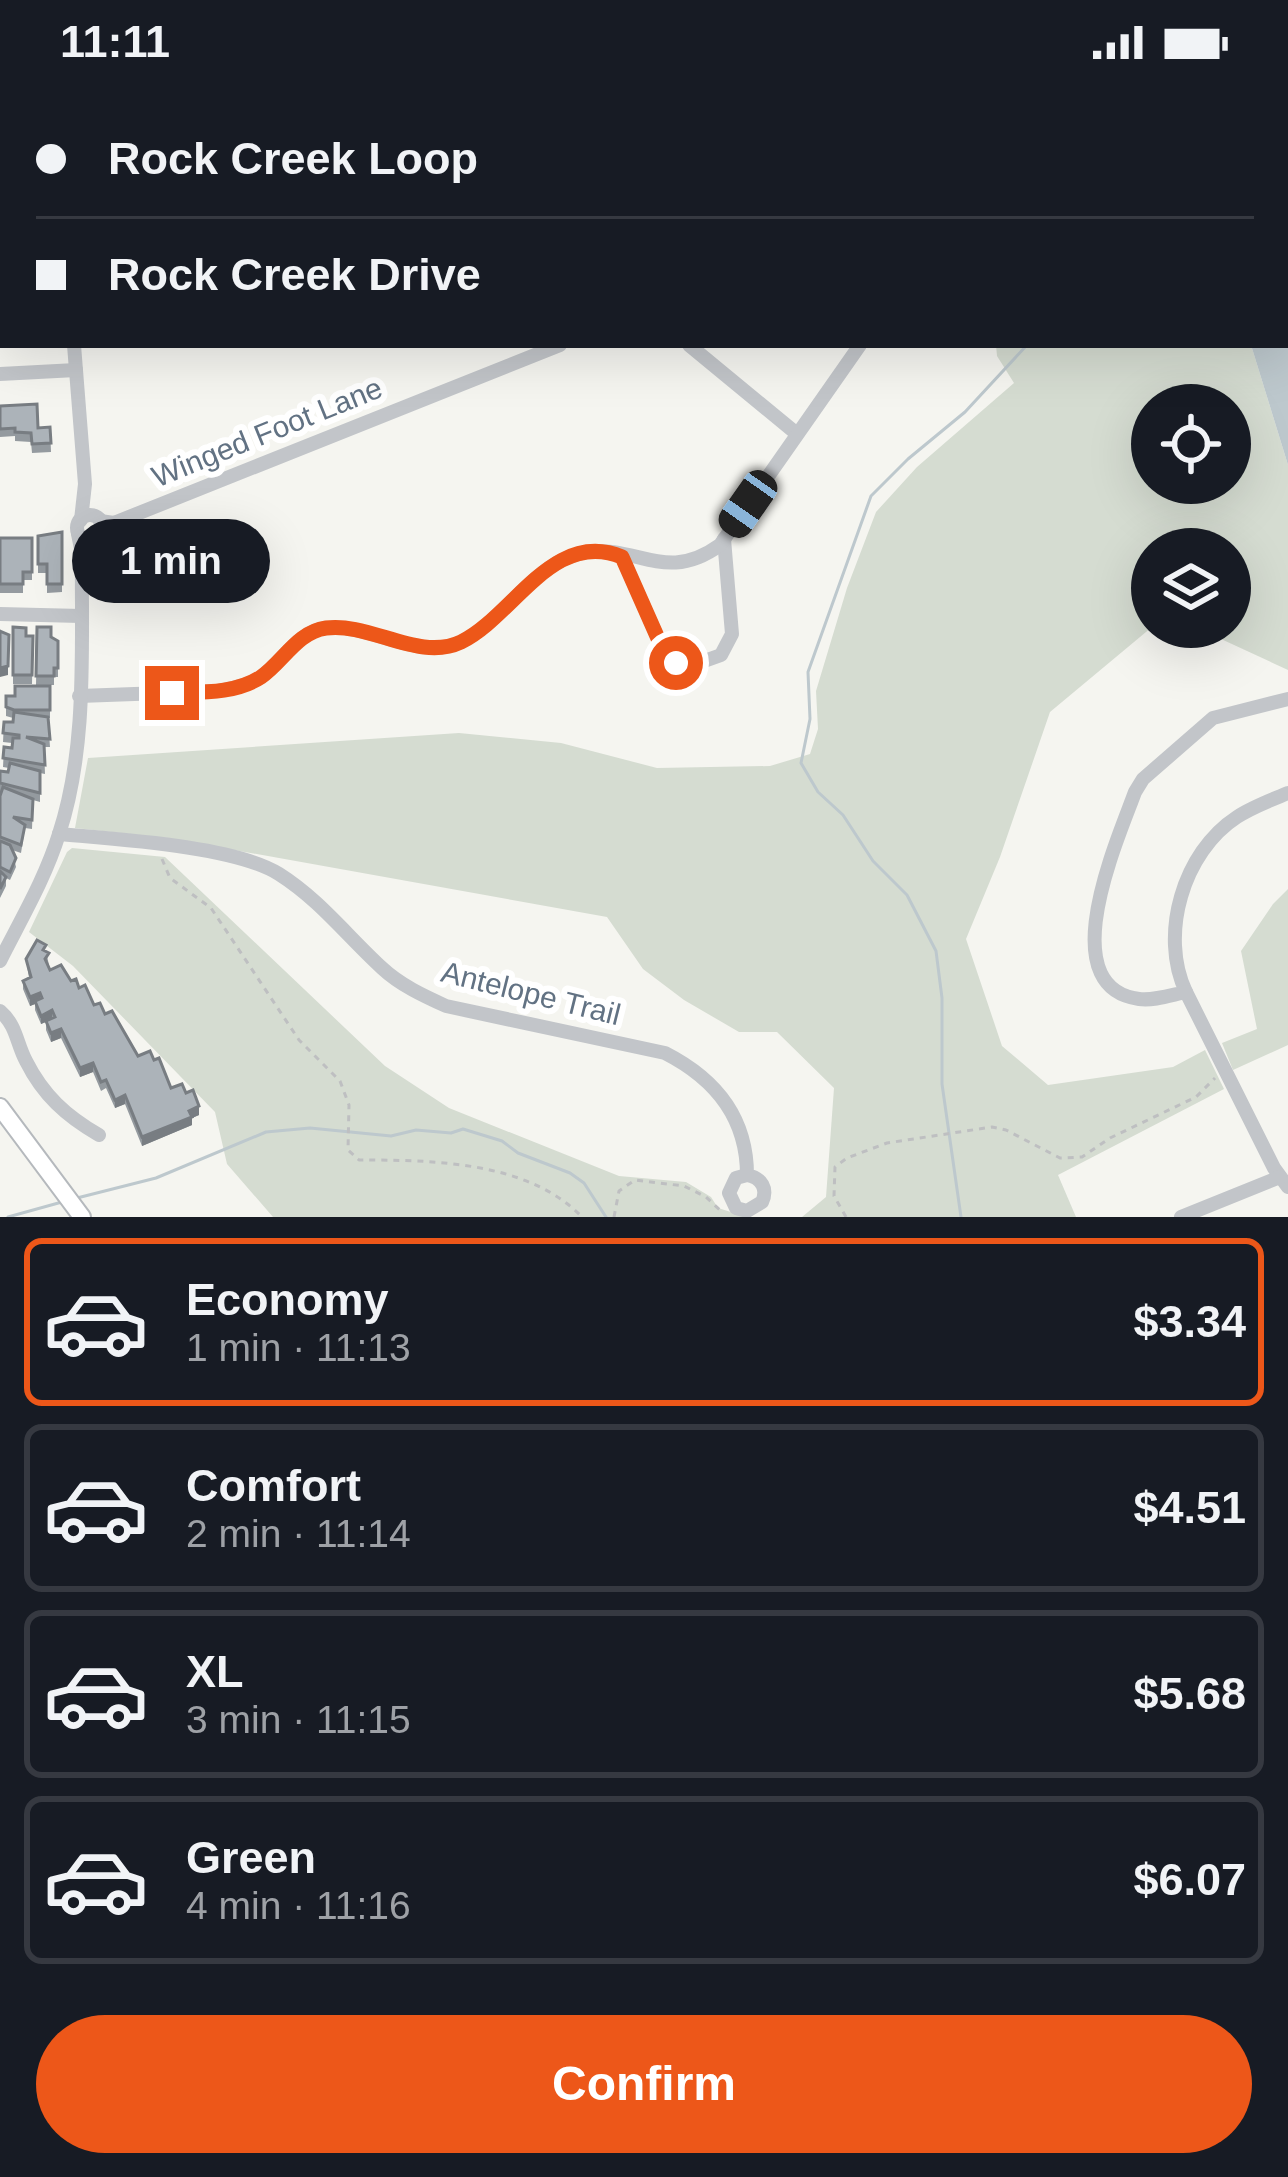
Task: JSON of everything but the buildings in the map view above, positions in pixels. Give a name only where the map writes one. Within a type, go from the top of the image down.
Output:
[{"type":"main road","points":[[0,1106],[82,1217]]},
{"type":"street","points":[[0,961],[4,943],[59,834],[74,766],[82,569],[91,528],[74,348]]},
{"type":"street","name":"Winged Foot Lane","points":[[91,528],[128,518],[553,348]]},
{"type":"street","points":[[693,348],[797,434]]},
{"type":"street","points":[[79,696],[238,687],[264,675],[302,638],[328,628],[429,647],[456,644],[551,567],[585,552],[606,551],[661,563],[687,561],[710,552],[724,539],[858,348]]},
{"type":"street","points":[[0,374],[76,370]]},
{"type":"street","points":[[622,557],[664,652],[676,663],[696,664],[721,655],[730,642],[724,539]]},
{"type":"street","points":[[0,614],[81,616]]},
{"type":"street","points":[[1186,992],[1141,1000],[1120,993],[1102,976],[1093,952],[1101,889],[1143,779],[1213,718],[1288,699]]},
{"type":"street","points":[[1181,1217],[1284,1182],[1186,992],[1172,942],[1186,884],[1216,835],[1236,817],[1288,793]]},
{"type":"street","name":"Antelope Trail","points":[[59,834],[160,845],[273,870],[322,905],[385,971],[446,1006],[664,1053],[693,1068],[725,1099],[747,1148],[747,1175]]},
{"type":"street","points":[[0,1011],[15,1027],[28,1067],[61,1113],[99,1135]]},
{"type":"path","points":[[160,845],[162,866],[170,878],[211,908],[299,1040],[340,1081],[349,1105],[348,1146],[359,1160],[462,1164],[512,1177],[566,1200],[582,1217]]},
{"type":"path","points":[[846,1217],[834,1196],[835,1167],[867,1149],[937,1133],[999,1128],[1048,1153],[1082,1157],[1196,1097],[1224,1067]]},
{"type":"path","points":[[614,1217],[619,1191],[635,1180],[683,1186],[706,1197],[716,1210],[737,1217]]},
{"type":"shaded area","points":[[996,348],[1252,348],[1288,465],[1288,670],[1240,648],[1251,648],[1251,528],[1131,528],[1131,644],[1050,712],[966,939],[1002,1046],[1048,1085],[1173,1067],[1205,1050],[1224,1089],[1058,1175],[1076,1217],[802,1217],[826,1197],[834,1088],[777,1032],[739,1032],[684,1000],[643,969],[607,917],[167,838],[75,828],[88,758],[459,733],[561,743],[657,768],[770,766],[810,754],[818,729],[816,691],[847,588],[876,512],[917,467],[1014,383]]},
{"type":"shaded area","points":[[1252,348],[1288,348],[1288,465]]},
{"type":"shaded area","points":[[72,848],[165,857],[385,1066],[449,1108],[619,1176],[686,1182],[711,1197],[718,1208],[747,1217],[273,1217],[227,1164],[215,1112],[73,966],[29,932]]},
{"type":"shaded area","points":[[1288,889],[1288,1045],[1233,1070],[1222,1043],[1257,1029],[1241,951]]},
{"type":"waterway","points":[[961,1217],[942,1084],[942,998],[936,951],[907,895],[873,861],[801,763],[810,719],[808,672],[871,496],[965,412],[1024,348]]},
{"type":"waterway","points":[[77,1198],[156,1178],[266,1132],[310,1128],[391,1136],[463,1129],[502,1141],[518,1153],[570,1173],[584,1183],[606,1217]]},
{"type":"waterway","points":[[8,1217],[62,1202]]},
{"type":"route","points":[[172,693],[218,691],[253,681],[302,638],[328,628],[429,647],[456,644],[551,567],[585,552],[606,551],[622,557],[664,652],[676,663]]}]
